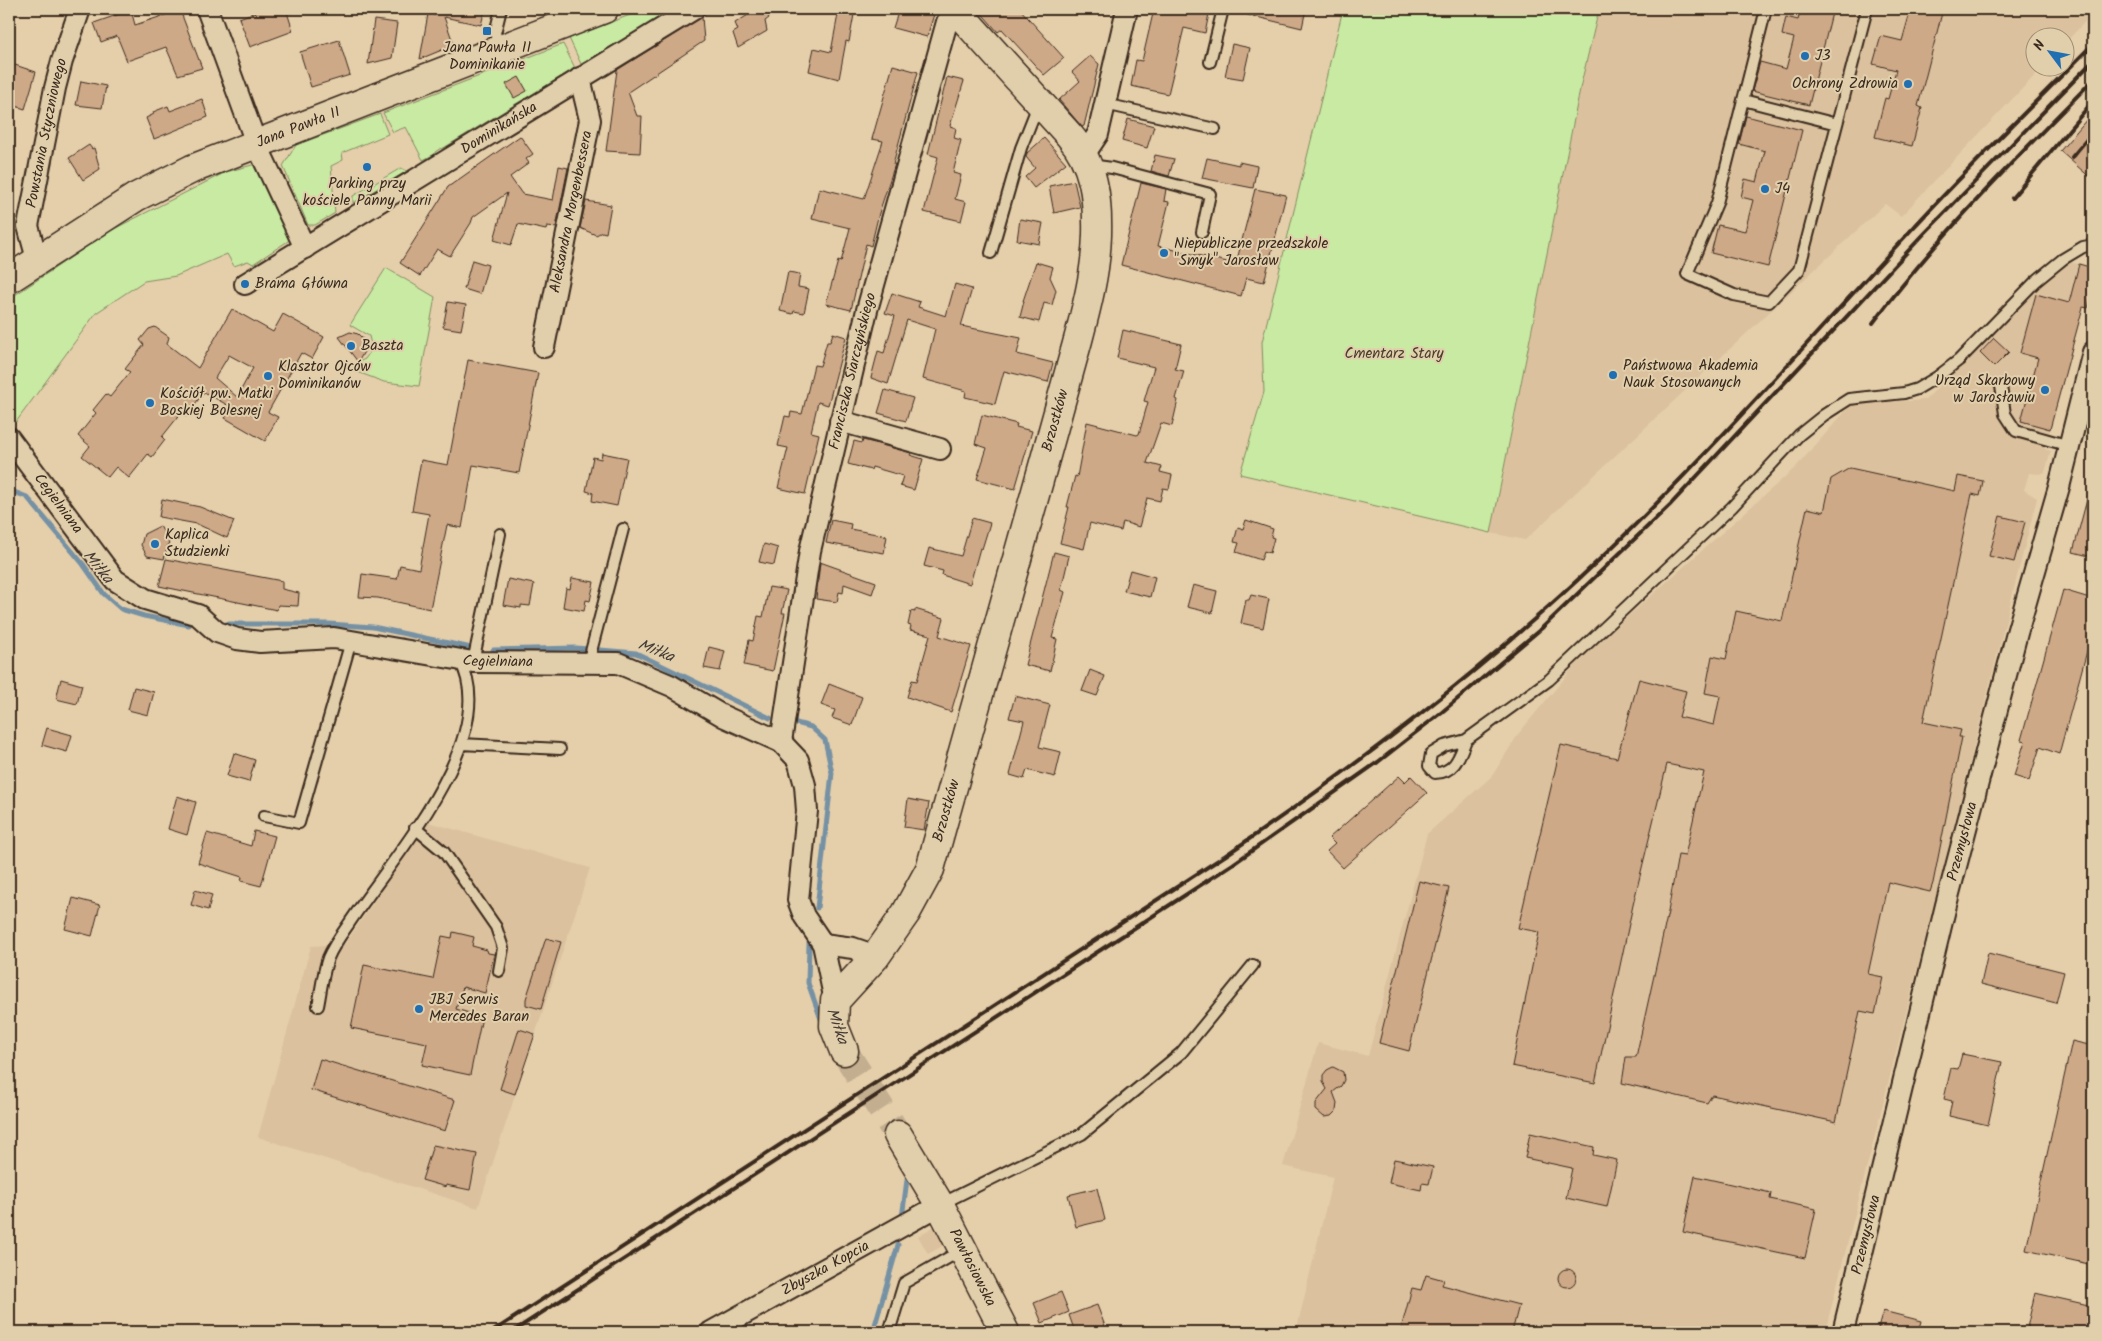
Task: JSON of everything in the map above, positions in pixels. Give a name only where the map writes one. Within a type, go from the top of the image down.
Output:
[{"type":"street","name":"Powstania Styczniowego","points":[[37,259],[28,226],[55,88],[80,9]]},
{"type":"street","points":[[207,9],[256,143],[305,248]]},
{"type":"street","name":"Jana Pawła II","points":[[9,279],[37,259],[136,197],[192,169],[604,9]]},
{"type":"street","name":"Dominikańska","points":[[245,284],[694,9]]},
{"type":"street","points":[[956,10],[1039,102],[1087,160],[1098,134],[1127,9]]},
{"type":"street","name":"Franciszka Siarczyńskiego","points":[[781,742],[810,551],[866,310],[947,22],[956,10]]},
{"type":"street","name":"Aleksandra Morgenbessera","points":[[544,347],[590,120],[580,78]]},
{"type":"street","name":"Brzostków","points":[[836,1001],[876,956],[906,913],[930,869],[1089,297],[1097,235],[1096,204],[1087,160]]},
{"type":"street","name":"Przemysłowa","points":[[1843,1332],[1946,905],[2016,633],[2070,446],[2093,352]]},
{"type":"street","points":[[840,420],[940,449]]},
{"type":"street","name":"Cegielniana","points":[[9,438],[115,580],[145,599],[198,616],[217,632],[237,639],[260,642],[334,638],[467,662],[589,660],[618,663],[672,686],[723,716],[781,742],[798,760],[805,785],[807,811],[798,900],[804,916],[823,944],[836,1001]]},
{"type":"street","points":[[823,944],[853,948],[876,956]]},
{"type":"street","points":[[836,1001],[834,1026],[844,1051]]},
{"type":"street","name":"Pawłosiowska","points":[[898,1135],[940,1205],[1005,1332]]},
{"type":"street","name":"Zbyszka Kopcia","points":[[711,1332],[940,1205]]},
{"type":"lane","points":[[500,50],[495,33],[501,9]]},
{"type":"lane","points":[[1210,62],[1223,9]]},
{"type":"lane","points":[[1766,9],[1717,204],[1687,274],[1734,295],[1769,302],[1799,270],[1867,9]]},
{"type":"lane","points":[[1743,100],[1837,124]]},
{"type":"lane","points":[[991,253],[1021,148],[1039,102]]},
{"type":"lane","points":[[1105,104],[1215,129]]},
{"type":"lane","points":[[1087,160],[1210,194],[1202,232]]},
{"type":"lane","points":[[1466,740],[1550,680],[1732,507],[1799,435],[1824,414],[1849,399],[1904,393],[1937,377],[1959,360],[2036,282],[2063,259],[2083,247],[2093,245]]},
{"type":"lane","points":[[2001,386],[2005,414],[2016,431],[2070,446]]},
{"type":"lane","points":[[589,660],[623,528]]},
{"type":"lane","points":[[318,1006],[328,958],[355,914],[444,784],[461,744],[470,707],[471,693],[466,671],[467,662],[500,534]]},
{"type":"lane","points":[[264,816],[299,823],[352,641]]},
{"type":"lane","points":[[461,744],[560,749]]},
{"type":"lane","points":[[415,828],[444,852],[496,927],[503,948],[499,971]]},
{"type":"lane","points":[[940,1205],[1082,1134],[1181,1052],[1253,964]]},
{"type":"lane","points":[[889,1332],[904,1283],[962,1250]]},
{"type":"shaded area","name":"Państwowa Akademia Nauk Stosowanych","points":[[1599,9],[2093,9],[2093,13],[2074,33],[2074,28],[2024,28],[2024,78],[2032,78],[1901,216],[1885,204],[1525,540],[1491,533],[1581,84]]},
{"type":"shaded area","points":[[2066,261],[2093,268],[2093,289],[2088,308],[2082,306],[2077,323],[2079,324],[2045,449],[2051,451],[2045,472],[2040,474],[2029,473],[2024,490],[2037,498],[1825,1332],[1296,1332],[1333,1177],[1283,1166],[1318,1043],[1368,1056],[1427,834],[1492,776],[1519,733],[1582,657],[1796,467],[1852,404],[1925,400]]},
{"type":"shaded area","points":[[428,822],[590,868],[478,1208],[258,1137],[311,946],[345,944]]},
{"type":"shaded area","points":[[935,1226],[946,1244],[928,1254],[918,1236]]},
{"type":"green space","points":[[646,9],[677,9],[603,55],[601,52],[581,64],[569,38]]},
{"type":"green space","name":"Cmentarz Stary","points":[[1343,9],[1599,9],[1581,84],[1491,533],[1240,474],[1264,392],[1262,342]]},
{"type":"green space","points":[[563,44],[575,68],[423,160],[406,127],[393,132],[383,113]]},
{"type":"green space","points":[[380,114],[388,134],[342,153],[343,160],[331,166],[335,213],[315,225],[308,225],[283,166],[296,145]]},
{"type":"green space","points":[[256,164],[291,239],[253,264],[248,261],[234,266],[227,254],[176,276],[144,281],[96,313],[16,422],[9,413],[9,299],[110,231],[226,172]]},
{"type":"green space","points":[[401,168],[407,171],[353,203],[353,196]]},
{"type":"green space","points":[[386,268],[435,297],[419,386],[384,382],[347,368],[365,359],[372,349],[369,336],[350,325]]},
{"type":"building","points":[[264,9],[286,9],[293,31],[250,47],[239,18]]},
{"type":"building","points":[[433,9],[485,9],[481,25],[444,17],[454,45],[420,59],[428,14],[433,15]]},
{"type":"building","points":[[758,9],[764,9],[769,18],[765,21],[767,31],[738,48],[733,33],[738,30],[735,23]]},
{"type":"building","points":[[839,9],[855,9],[849,42],[846,41],[839,79],[809,71],[814,48],[831,52]]},
{"type":"building","points":[[899,9],[935,11],[927,37],[893,28]]},
{"type":"building","points":[[978,9],[1020,9],[1064,58],[1044,75],[1002,29],[998,32]]},
{"type":"building","points":[[1154,9],[1210,9],[1205,33],[1184,28],[1168,94],[1131,86],[1136,60],[1142,61]]},
{"type":"building","points":[[1245,9],[1306,9],[1302,28],[1244,14]]},
{"type":"building","name":"J3","points":[[1801,9],[1833,9],[1809,105],[1752,91],[1760,62],[1786,69],[1794,38],[1782,35],[1786,17],[1798,20]]},
{"type":"building","name":"Ochrony Zdrowia","points":[[1911,9],[1943,9],[1918,106],[1922,108],[1912,146],[1875,137],[1885,98],[1888,99],[1896,70],[1873,64],[1881,36],[1902,41]]},
{"type":"building","points":[[131,10],[135,25],[180,10],[202,68],[178,75],[166,47],[127,61],[117,36],[101,42],[94,23]]},
{"type":"building","points":[[702,17],[704,41],[628,92],[637,116],[642,116],[640,153],[606,151],[617,70]]},
{"type":"building","points":[[374,20],[397,23],[392,58],[368,64]]},
{"type":"building","points":[[339,40],[350,75],[311,87],[300,52]]},
{"type":"building","points":[[1232,44],[1250,48],[1243,79],[1225,76]]},
{"type":"building","points":[[1090,56],[1099,64],[1084,126],[1082,127],[1059,100],[1080,81],[1072,72]]},
{"type":"building","points":[[9,63],[36,72],[25,109],[9,104]]},
{"type":"building","points":[[893,65],[918,72],[893,164],[895,164],[879,213],[871,246],[866,244],[851,310],[826,304],[838,261],[841,262],[850,228],[812,219],[819,188],[864,199],[883,141],[872,139]]},
{"type":"building","points":[[519,77],[527,91],[514,98],[506,84]]},
{"type":"building","points":[[947,77],[964,81],[950,126],[956,128],[954,138],[961,140],[953,173],[961,175],[955,199],[966,202],[961,221],[924,212],[938,157],[928,154]]},
{"type":"building","points":[[81,81],[106,86],[102,108],[76,105]]},
{"type":"building","points":[[202,99],[208,117],[154,139],[146,118],[154,114],[153,112],[168,106],[170,111]]},
{"type":"building","points":[[2093,112],[2093,180],[2060,151]]},
{"type":"building","name":"J4","points":[[1746,116],[1802,130],[1768,267],[1711,253],[1718,225],[1745,231],[1753,200],[1741,197],[1745,179],[1757,182],[1765,151],[1739,144]]},
{"type":"building","points":[[1128,119],[1154,126],[1147,148],[1122,141]]},
{"type":"building","points":[[520,136],[533,154],[526,159],[529,163],[510,177],[522,194],[553,200],[559,166],[568,168],[556,227],[547,226],[546,230],[518,224],[511,245],[494,240],[507,193],[473,217],[450,256],[437,249],[420,276],[400,263],[448,187]]},
{"type":"building","points":[[1044,138],[1066,163],[1034,188],[1025,177],[1035,168],[1026,157],[1027,153]]},
{"type":"building","points":[[89,145],[92,149],[94,148],[100,169],[83,180],[69,158]]},
{"type":"building","points":[[1155,155],[1174,159],[1169,176],[1151,171]]},
{"type":"building","points":[[1207,158],[1239,165],[1239,162],[1257,166],[1253,188],[1202,178]]},
{"type":"building","points":[[1074,181],[1080,207],[1054,213],[1049,186]]},
{"type":"building","points":[[1141,183],[1166,189],[1164,201],[1169,202],[1158,246],[1236,264],[1255,189],[1286,195],[1264,282],[1246,278],[1241,296],[1121,265]]},
{"type":"building","points":[[586,201],[611,205],[606,233],[602,232],[596,235],[580,228]]},
{"type":"building","points":[[1020,219],[1043,223],[1039,244],[1017,240]]},
{"type":"building","points":[[472,260],[488,265],[480,294],[464,289]]},
{"type":"building","points":[[1036,262],[1053,267],[1050,277],[1056,290],[1052,305],[1044,303],[1039,322],[1020,317],[1023,301]]},
{"type":"building","points":[[2079,264],[2093,268],[2093,289],[2088,308],[2083,307],[2050,429],[2021,421],[2038,358],[2020,353],[2036,294],[2069,303]]},
{"type":"building","points":[[788,272],[800,274],[798,287],[809,289],[804,313],[794,311],[793,314],[780,311]]},
{"type":"building","points":[[955,284],[972,289],[961,326],[1021,338],[1017,354],[1053,363],[1048,382],[1004,371],[995,404],[965,397],[966,391],[923,379],[935,329],[907,320],[888,384],[871,378],[878,351],[884,353],[895,316],[885,313],[892,293],[920,302],[918,307],[946,316]]},
{"type":"building","points":[[448,302],[466,305],[461,330],[443,327]]},
{"type":"building","points":[[232,309],[273,332],[283,314],[324,337],[312,359],[301,353],[268,412],[278,417],[265,441],[225,418],[231,407],[204,392],[186,416],[181,413],[162,437],[165,440],[152,457],[148,454],[129,478],[116,467],[108,477],[82,456],[90,446],[78,436],[96,413],[93,410],[106,394],[110,397],[130,372],[125,369],[144,345],[140,340],[149,329],[155,327],[169,337],[167,344],[198,368]],"holes":[[[229,355],[253,368],[237,397],[215,378]]]},
{"type":"building","points":[[1123,330],[1181,344],[1175,369],[1184,371],[1176,399],[1178,400],[1172,426],[1161,423],[1147,463],[1162,467],[1160,472],[1172,475],[1169,489],[1163,488],[1160,501],[1147,498],[1139,527],[1123,522],[1121,531],[1090,523],[1084,549],[1060,543],[1075,476],[1077,477],[1087,422],[1137,435],[1139,434],[1148,402],[1144,401],[1154,367],[1117,358]]},
{"type":"building","name":"Baszta","points":[[350,332],[358,334],[365,341],[365,350],[358,362],[339,337]]},
{"type":"building","points":[[833,333],[846,337],[828,405],[818,402],[811,432],[819,434],[805,494],[778,488],[788,448],[778,446],[785,416],[790,417],[791,412],[802,414],[814,365],[820,366],[827,342],[830,342]]},
{"type":"building","points":[[1994,338],[2009,352],[1994,367],[1980,353]]},
{"type":"building","points":[[468,360],[538,373],[519,473],[473,465],[462,528],[447,525],[430,609],[378,598],[359,597],[362,574],[397,579],[400,565],[419,569],[429,514],[412,511],[421,460],[448,465]]},
{"type":"building","points":[[885,390],[913,398],[906,421],[878,413]]},
{"type":"building","points":[[982,415],[1017,424],[1016,427],[1032,431],[1015,489],[977,479],[987,448],[975,444]]},
{"type":"building","points":[[863,440],[911,453],[910,455],[923,459],[914,490],[900,486],[903,476],[872,467],[871,470],[848,464],[854,441],[862,443]]},
{"type":"building","points":[[602,453],[627,458],[617,506],[592,501],[593,493],[586,491],[593,457],[601,459]]},
{"type":"building","points":[[1850,468],[1955,491],[1958,476],[1983,481],[1980,496],[1972,494],[1923,722],[1961,730],[1959,737],[1962,737],[1933,883],[1930,892],[1888,882],[1868,974],[1883,977],[1875,1014],[1860,1011],[1836,1122],[1712,1095],[1707,1103],[1622,1083],[1626,1057],[1636,1057],[1668,912],[1678,855],[1685,856],[1704,772],[1667,764],[1633,905],[1595,1083],[1512,1066],[1539,932],[1518,928],[1561,745],[1617,758],[1639,679],[1686,691],[1679,717],[1714,725],[1720,696],[1705,693],[1712,656],[1726,659],[1736,611],[1782,621],[1807,508],[1824,512],[1831,479]]},
{"type":"building","points":[[2089,492],[2093,493],[2093,557],[2073,552]]},
{"type":"building","points":[[162,499],[200,507],[234,521],[227,538],[197,524],[159,517]]},
{"type":"building","points":[[2000,516],[2025,522],[2014,562],[1989,556]]},
{"type":"building","points":[[972,518],[990,523],[982,549],[980,548],[970,584],[942,575],[943,571],[924,566],[929,548],[961,556]]},
{"type":"building","points":[[831,520],[851,524],[850,529],[887,536],[884,553],[826,543]]},
{"type":"building","points":[[1246,520],[1273,529],[1271,537],[1274,538],[1270,553],[1264,551],[1261,560],[1236,552],[1239,543],[1234,542],[1238,527],[1243,529]]},
{"type":"building","name":"Kaplica Studzienki","points":[[160,526],[169,542],[164,559],[147,556],[141,545],[144,534]]},
{"type":"building","points":[[764,544],[778,548],[774,565],[759,562]]},
{"type":"building","points":[[1054,552],[1069,556],[1061,590],[1065,592],[1052,638],[1057,639],[1050,671],[1025,665]]},
{"type":"building","points":[[166,559],[282,581],[282,589],[299,593],[298,606],[278,605],[277,610],[159,586]]},
{"type":"building","points":[[820,562],[876,582],[872,594],[844,584],[843,593],[839,592],[837,602],[816,599]]},
{"type":"building","points":[[1130,570],[1155,577],[1150,597],[1124,591]]},
{"type":"building","points":[[572,578],[594,582],[590,601],[586,600],[584,611],[563,607],[566,588],[570,589]]},
{"type":"building","points":[[508,579],[534,584],[530,606],[521,605],[521,608],[503,605]]},
{"type":"building","points":[[1193,585],[1217,591],[1212,613],[1187,607]]},
{"type":"building","points":[[769,587],[787,590],[782,613],[785,613],[773,671],[744,665],[749,640],[753,641],[758,616],[763,617]]},
{"type":"building","points":[[2063,590],[2093,599],[2093,629],[2059,754],[2040,747],[2029,781],[2014,776],[2025,741],[2021,740]]},
{"type":"building","points":[[1251,595],[1269,599],[1263,628],[1241,623],[1246,600],[1249,600]]},
{"type":"building","points":[[915,609],[944,618],[939,636],[971,646],[951,712],[907,697],[912,680],[917,681],[930,635],[910,630],[911,626],[908,625],[911,611],[915,612]]},
{"type":"building","points":[[709,647],[725,651],[720,671],[704,668]]},
{"type":"building","points":[[1090,670],[1105,676],[1097,696],[1082,691]]},
{"type":"building","points":[[61,679],[82,685],[77,704],[56,699]]},
{"type":"building","points":[[829,684],[862,697],[852,725],[832,718],[835,710],[821,705]]},
{"type":"building","points":[[134,687],[154,692],[148,715],[128,710]]},
{"type":"building","points":[[1015,696],[1050,705],[1039,747],[1061,752],[1055,777],[1027,770],[1024,779],[1010,775],[1024,721],[1009,718]]},
{"type":"building","points":[[47,728],[72,735],[67,752],[42,745]]},
{"type":"building","points":[[234,753],[255,760],[249,782],[227,776]]},
{"type":"building","points":[[1399,776],[1405,782],[1411,776],[1427,793],[1343,868],[1327,851],[1335,844],[1329,838]]},
{"type":"building","points":[[177,796],[196,802],[187,835],[168,829]]},
{"type":"building","points":[[908,799],[929,803],[924,830],[904,827]]},
{"type":"building","points":[[254,831],[275,836],[261,886],[241,881],[242,877],[198,863],[207,833],[251,846]]},
{"type":"building","points":[[1419,881],[1449,888],[1409,1051],[1379,1043]]},
{"type":"building","points":[[195,890],[212,895],[208,910],[191,905]]},
{"type":"building","points":[[73,898],[100,905],[92,936],[65,929]]},
{"type":"building","name":"JBJ Serwis Mercedes Baran","points":[[453,932],[474,937],[472,946],[494,954],[485,993],[463,987],[456,1009],[482,1017],[470,1075],[422,1065],[427,1043],[351,1028],[364,965],[433,979],[442,936],[452,938]]},
{"type":"building","points":[[546,938],[561,942],[541,1009],[526,1005],[526,999]]},
{"type":"building","points":[[1988,953],[2064,972],[2056,1003],[1981,984]]},
{"type":"building","points":[[519,1029],[535,1034],[515,1094],[500,1089]]},
{"type":"building","points":[[2072,1041],[2093,1046],[2093,1265],[2026,1250]]},
{"type":"building","points":[[1962,1054],[2002,1062],[1988,1125],[1949,1116],[1952,1101],[1944,1099],[1951,1068],[1958,1069]]},
{"type":"building","points":[[320,1059],[455,1100],[445,1131],[311,1090]]},
{"type":"building","points":[[1333,1067],[1343,1072],[1344,1080],[1341,1086],[1333,1092],[1337,1103],[1336,1111],[1331,1116],[1324,1117],[1316,1110],[1316,1103],[1327,1089],[1323,1082],[1323,1075]]},
{"type":"building","points":[[1530,1133],[1594,1147],[1593,1155],[1617,1160],[1607,1207],[1566,1198],[1572,1168],[1525,1158]]},
{"type":"building","points":[[433,1145],[477,1154],[470,1190],[446,1185],[446,1187],[422,1180]]},
{"type":"building","points":[[1394,1159],[1433,1167],[1429,1184],[1422,1183],[1421,1190],[1389,1183]]},
{"type":"building","points":[[1695,1176],[1771,1193],[1770,1199],[1816,1209],[1805,1258],[1683,1232]]},
{"type":"building","points":[[1097,1188],[1105,1220],[1076,1227],[1068,1195]]},
{"type":"building","points":[[1567,1269],[1573,1272],[1576,1278],[1573,1284],[1567,1287],[1561,1284],[1558,1278],[1561,1272]]},
{"type":"building","points":[[1426,1275],[1444,1280],[1442,1285],[1519,1305],[1512,1332],[1415,1332],[1401,1329],[1412,1288],[1421,1290]]},
{"type":"building","points":[[1061,1292],[1069,1312],[1042,1323],[1034,1303]]},
{"type":"building","points":[[2035,1293],[2093,1306],[2093,1332],[2026,1332]]},
{"type":"building","points":[[1097,1305],[1105,1326],[1089,1332],[1075,1332],[1069,1315]]},
{"type":"building","points":[[1883,1311],[1922,1321],[1919,1332],[1877,1332]]},
{"type":"waterway","name":"Miłka","points":[[9,490],[27,497],[83,564],[104,594],[121,609],[144,616],[189,625]]},
{"type":"waterway","name":"Miłka","points":[[226,624],[329,624],[373,627],[467,647]]},
{"type":"waterway","name":"Miłka","points":[[493,650],[576,648],[636,653],[770,718]]},
{"type":"waterway","name":"Miłka","points":[[789,721],[811,727],[825,740],[832,773],[817,908]]},
{"type":"waterway","name":"Miłka","points":[[809,943],[808,983],[822,1022]]},
{"type":"waterway","name":"Miłka","points":[[902,1218],[908,1172]]},
{"type":"waterway","name":"Miłka","points":[[873,1332],[898,1245]]},
{"type":"tunnel","points":[[844,1051],[898,1135]]},
{"type":"railway","points":[[492,1332],[1226,855],[1372,751],[1466,677],[1557,599],[1641,519],[1720,437],[1935,205],[2093,44]]},
{"type":"railway","points":[[512,1332],[1233,864],[1378,762],[1442,712],[1542,628],[1671,504],[1924,234],[2093,61]]},
{"type":"railway","points":[[1873,323],[1898,290],[1951,228],[2093,80]]},
{"type":"railway","points":[[2012,198],[2093,101]]},
{"type":"railway","points":[[2072,157],[2093,132]]},
{"type":"place","name":"Jana Pawła II Dominikanie","points":[[487,31]]},
{"type":"place","name":"J3","points":[[1805,56]]},
{"type":"place","name":"Ochrony Zdrowia","points":[[1908,84]]},
{"type":"place","name":"Parking przy kościele Panny Marii","points":[[367,167]]},
{"type":"place","name":"J4","points":[[1765,189]]},
{"type":"place","name":"Niepubliczne przedszkole \"Smyk\" Jarosław","points":[[1164,253]]},
{"type":"place","name":"Brama Główna","points":[[245,284]]},
{"type":"place","name":"Baszta","points":[[351,346]]},
{"type":"place","name":"Państwowa Akademia Nauk Stosowanych","points":[[1613,375]]},
{"type":"place","name":"Klasztor Ojców Dominikanów","points":[[268,376]]},
{"type":"place","name":"Urząd Skarbowy w Jarosławiu","points":[[2045,390]]},
{"type":"place","name":"Kościół pw. Matki Boskiej Bolesnej","points":[[150,403]]},
{"type":"place","name":"Kaplica Studzienki","points":[[155,544]]},
{"type":"place","name":"JBJ Serwis Mercedes Baran","points":[[419,1009]]}]
